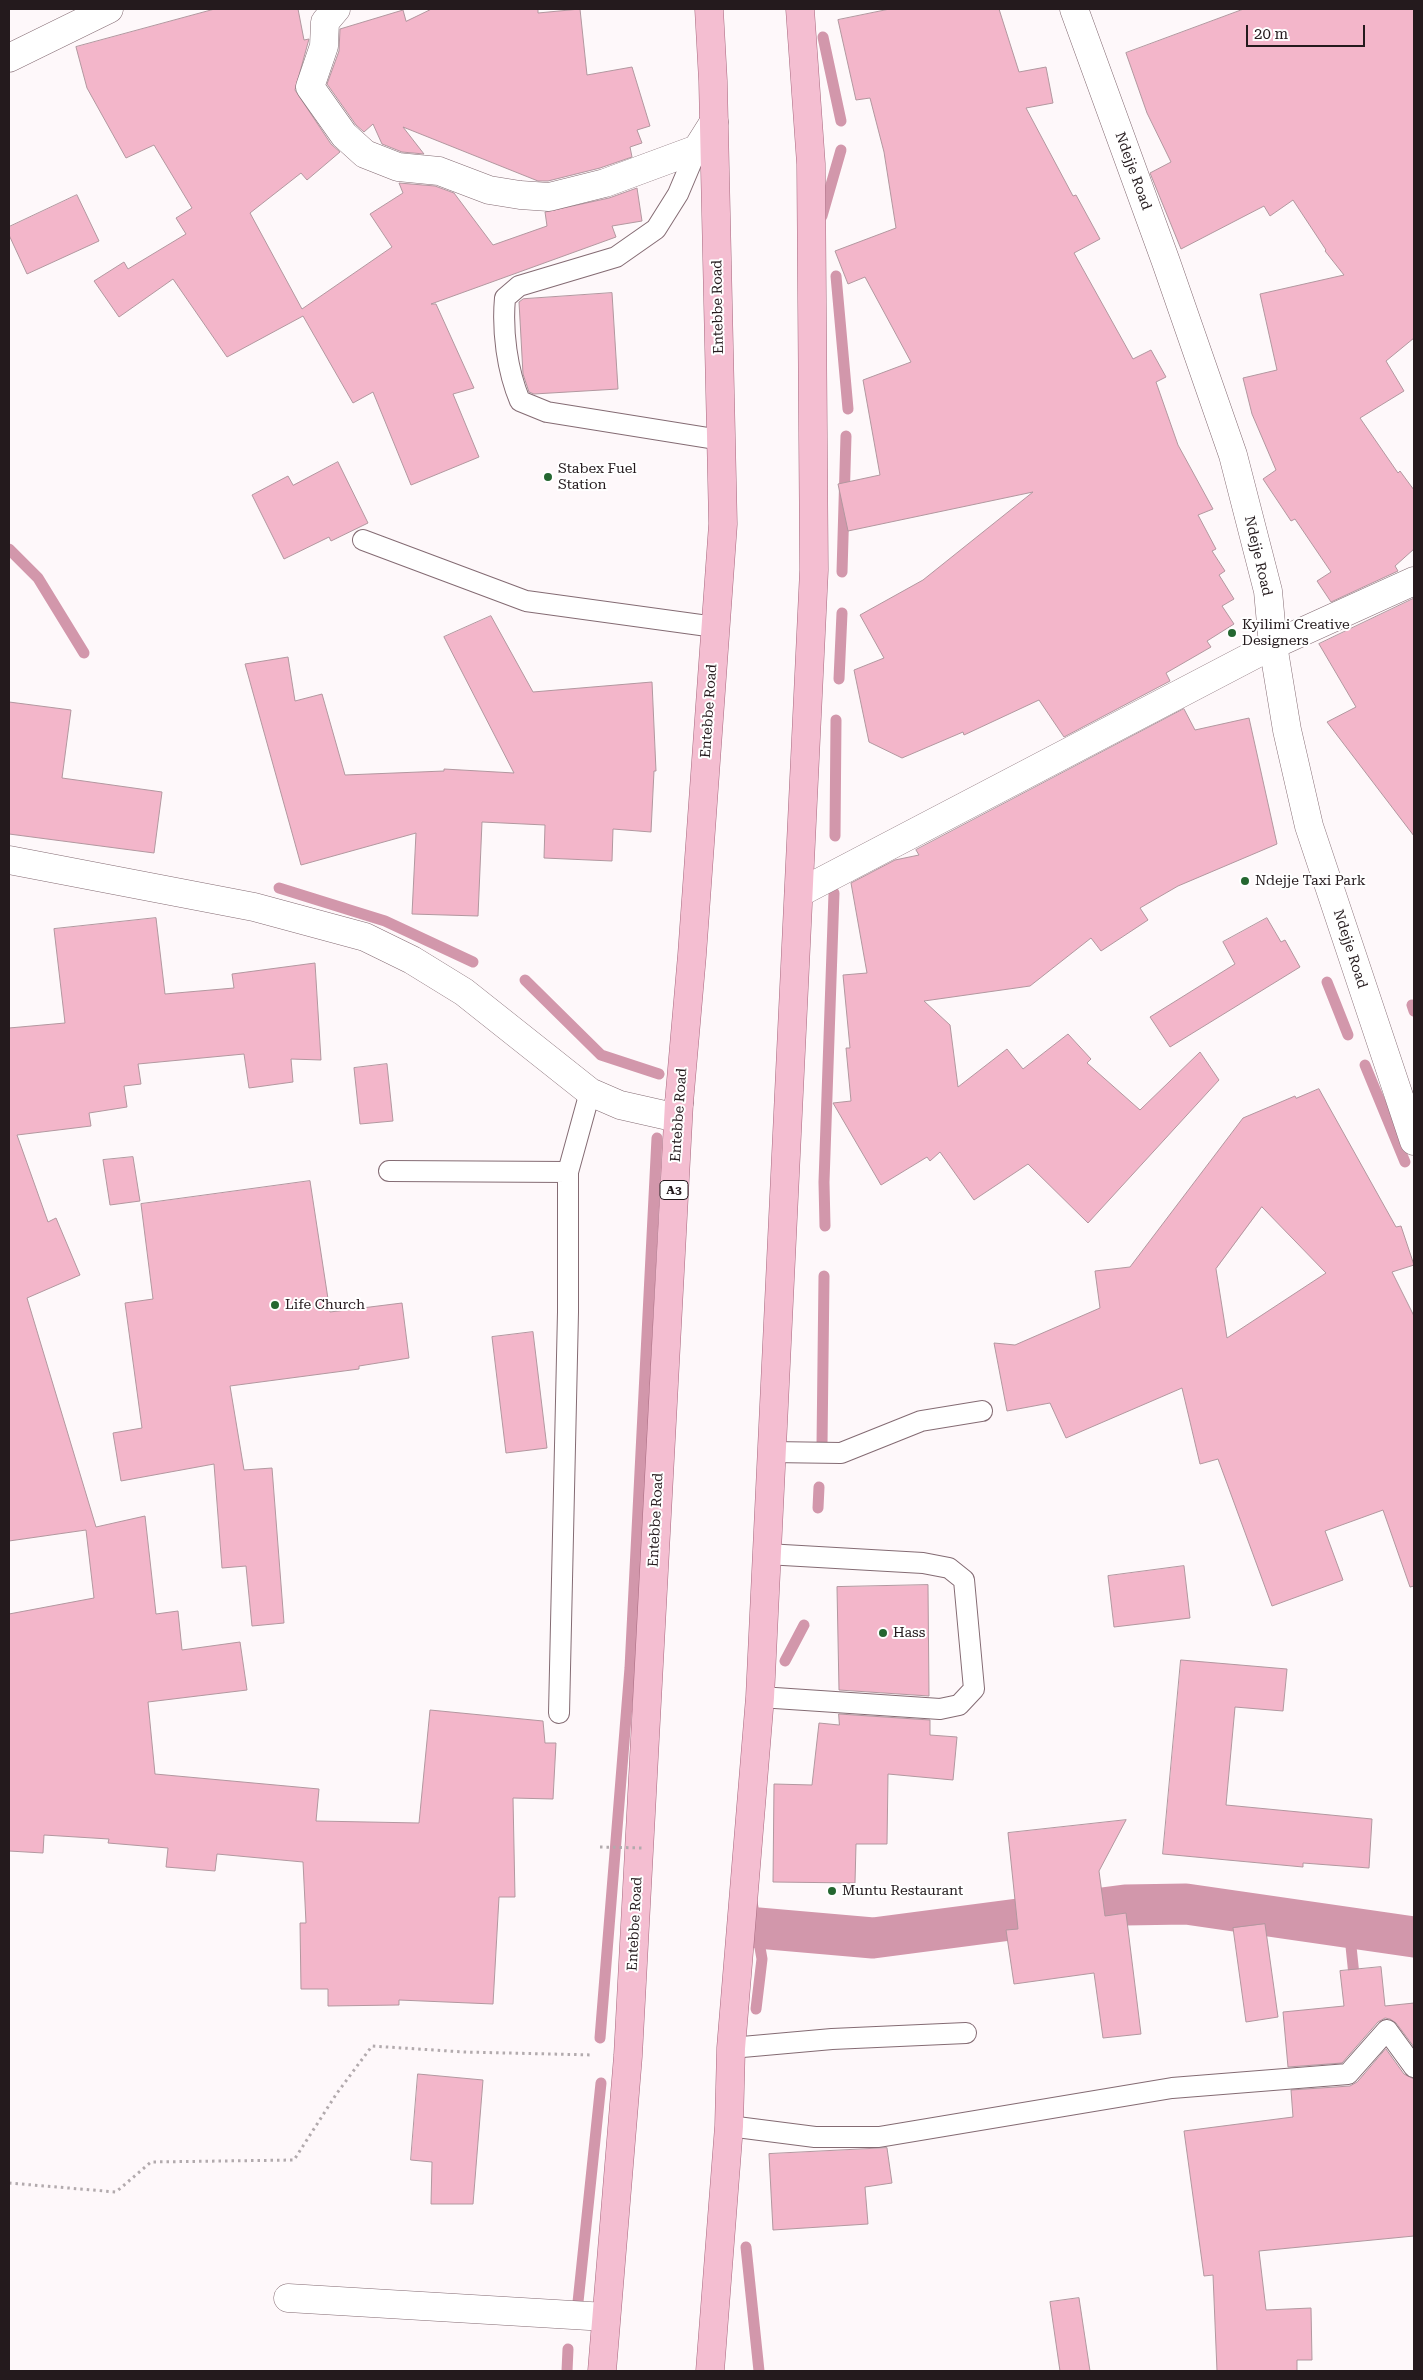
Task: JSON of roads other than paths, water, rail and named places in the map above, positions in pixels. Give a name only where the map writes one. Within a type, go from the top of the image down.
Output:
[{"type":"main road","name":"Entebbe Road","points":[[602,2371],[628,2056],[679,1104],[692,955],[723,524],[714,122],[709,9]]},
{"type":"main road","points":[[710,2371],[729,2126],[731,2048],[760,1697],[814,570],[811,164],[800,9]]},
{"type":"street","points":[[9,58],[109,9]]},
{"type":"street","points":[[336,9],[325,22],[324,46],[310,87],[344,135],[365,154],[398,167],[439,171],[489,190],[549,197],[605,183],[697,149],[714,122]]},
{"type":"street","name":"Ndejje Road","points":[[1074,9],[1166,262],[1233,455],[1268,591],[1273,645],[1287,730],[1310,826],[1414,1140]]},
{"type":"street","points":[[799,893],[1273,645],[1414,581]]},
{"type":"street","points":[[9,860],[254,907],[365,936],[412,960],[464,992],[590,1092],[620,1105],[673,1117],[679,1104]]},
{"type":"street","points":[[288,2298],[606,2317]]},
{"type":"lane","points":[[697,149],[678,194],[656,229],[616,257],[519,286],[505,298],[504,316],[512,382],[520,401],[547,412],[721,440]]},
{"type":"lane","points":[[363,540],[526,602],[715,627]]},
{"type":"lane","points":[[559,1712],[568,1321],[568,1172],[590,1092]]},
{"type":"lane","points":[[389,1171],[568,1172]]},
{"type":"lane","points":[[771,1452],[841,1453],[921,1421],[982,1411]]},
{"type":"lane","points":[[760,1697],[940,1709],[959,1705],[974,1689],[964,1580],[949,1568],[923,1563],[766,1554]]},
{"type":"lane","points":[[729,2126],[815,2137],[879,2137],[1172,2088],[1348,2074],[1387,2030],[1414,2067]]},
{"type":"lane","points":[[731,2048],[832,2039],[966,2033]]},
{"type":"waterway","points":[[823,37],[841,121]]},
{"type":"waterway","points":[[822,216],[841,150]]},
{"type":"waterway","points":[[836,276],[848,409]]},
{"type":"waterway","points":[[842,572],[846,436]]},
{"type":"waterway","points":[[9,549],[38,578],[84,653]]},
{"type":"waterway","points":[[839,679],[842,613]]},
{"type":"waterway","points":[[835,836],[836,720]]},
{"type":"waterway","points":[[279,888],[385,921],[473,962]]},
{"type":"waterway","points":[[825,1226],[824,1182],[834,893]]},
{"type":"waterway","points":[[525,980],[601,1055],[659,1074]]},
{"type":"waterway","points":[[1327,982],[1348,1035]]},
{"type":"waterway","points":[[1412,1005],[1414,1011]]},
{"type":"waterway","points":[[1365,1065],[1405,1162]]},
{"type":"waterway","points":[[600,2038],[630,1668],[657,1138]]},
{"type":"waterway","points":[[822,1445],[824,1276]]},
{"type":"waterway","points":[[818,1508],[819,1487]]},
{"type":"waterway","points":[[785,1661],[804,1625]]},
{"type":"waterway","points":[[752,1902],[762,1959],[756,2009]]},
{"type":"waterway","points":[[758,1928],[873,1938],[1125,1905],[1186,1904],[1414,1937]]},
{"type":"waterway","points":[[1349,1927],[1355,1985]]},
{"type":"waterway","points":[[578,2302],[601,2083]]},
{"type":"waterway","points":[[746,2247],[759,2371]]},
{"type":"waterway","points":[[567,2371],[568,2349]]},
{"type":"place","name":"Stabex Fuel Station","points":[[548,477]]},
{"type":"place","name":"Kyilimi Creative Designers","points":[[1232,633]]},
{"type":"place","name":"Ndejje Taxi Park","points":[[1245,881]]},
{"type":"place","name":"Life Church","points":[[275,1305]]},
{"type":"place","name":"Hass","points":[[883,1633]]},
{"type":"place","name":"Muntu Restaurant","points":[[832,1891]]}]
